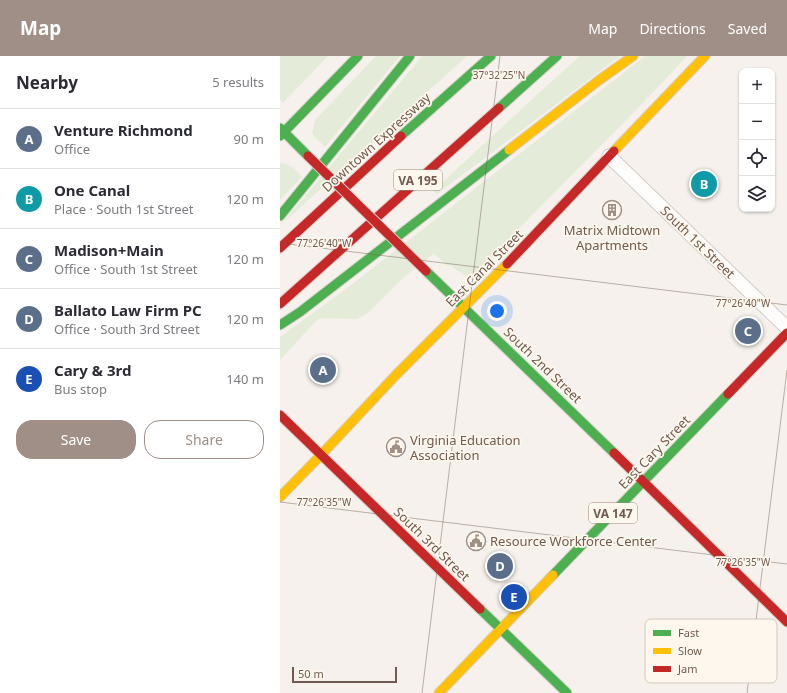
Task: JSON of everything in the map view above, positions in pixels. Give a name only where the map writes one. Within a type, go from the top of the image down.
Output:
[{"type":"main road","points":[[281,132],[358,56]]},
{"type":"main road","points":[[280,216],[410,56]]},
{"type":"main road","name":"Downtown Expressway","points":[[280,248],[404,133],[491,56]]},
{"type":"main road","name":"VA 195","points":[[280,304],[557,56]]},
{"type":"main road","points":[[280,325],[300,312],[592,86],[633,56]]},
{"type":"main road","name":"East Canal Street","points":[[280,497],[395,376],[512,259],[705,56]]},
{"type":"main road","name":"South 2nd Street","points":[[281,132],[308,156],[644,481],[787,622]]},
{"type":"main road","name":"East Cary Street","points":[[439,693],[787,333]]},
{"type":"main road","name":"South 3rd Street","points":[[280,415],[567,693]]},
{"type":"street","name":"South 1st Street","points":[[609,156],[787,328]]},
{"type":"green space","points":[[280,56],[328,56],[283,103],[280,99]]},
{"type":"green space","points":[[376,56],[400,56],[325,147],[312,134],[315,120]]},
{"type":"green space","points":[[422,56],[467,56],[281,225],[408,73]]},
{"type":"green space","points":[[580,56],[620,56],[437,194],[433,191],[541,91]]},
{"type":"green space","points":[[645,56],[687,56],[643,103],[469,279],[451,266],[446,265],[434,253],[403,278],[368,313],[357,319],[323,318],[317,320],[280,360],[280,337],[342,292]]},
{"type":"green space","points":[[280,163],[287,164],[292,167],[302,177],[280,200]]},
{"type":"traffic: fast","points":[[280,136],[358,56]]},
{"type":"traffic: fast","points":[[280,216],[410,56]]},
{"type":"traffic: fast","points":[[401,136],[491,56]]},
{"type":"traffic: fast","points":[[499,108],[557,56]]},
{"type":"traffic: fast","points":[[280,128],[308,156]]},
{"type":"traffic: fast","points":[[280,325],[300,312],[509,150]]},
{"type":"traffic: fast","points":[[426,271],[614,453]]},
{"type":"traffic: fast","points":[[553,575],[728,394]]},
{"type":"traffic: fast","points":[[480,609],[567,693]]},
{"type":"traffic: slow","points":[[509,150],[598,81],[633,56]]},
{"type":"traffic: slow","points":[[614,151],[705,56]]},
{"type":"traffic: slow","points":[[280,497],[395,376],[507,264]]},
{"type":"traffic: slow","points":[[439,693],[553,575]]},
{"type":"traffic: jam","points":[[280,304],[499,108]]},
{"type":"traffic: jam","points":[[280,248],[401,136]]},
{"type":"traffic: jam","points":[[507,264],[614,151]]},
{"type":"traffic: jam","points":[[308,156],[426,271]]},
{"type":"traffic: jam","points":[[728,394],[787,333]]},
{"type":"traffic: jam","points":[[280,415],[480,609]]},
{"type":"traffic: jam","points":[[614,453],[787,622]]},
{"type":"place","name":"One Canal","points":[[704,184]]},
{"type":"place","name":"Matrix Midtown Apartments","points":[[612,210]]},
{"type":"place","name":"Madison+Main","points":[[748,331]]},
{"type":"place","name":"Venture Richmond","points":[[323,370]]},
{"type":"place","name":"Virginia Education Association","points":[[396,447]]},
{"type":"place","name":"Resource Workforce Center","points":[[476,541]]},
{"type":"place","name":"Ballato Law Firm PC","points":[[500,566]]},
{"type":"place","name":"Cary & 3rd","points":[[514,597]]}]
